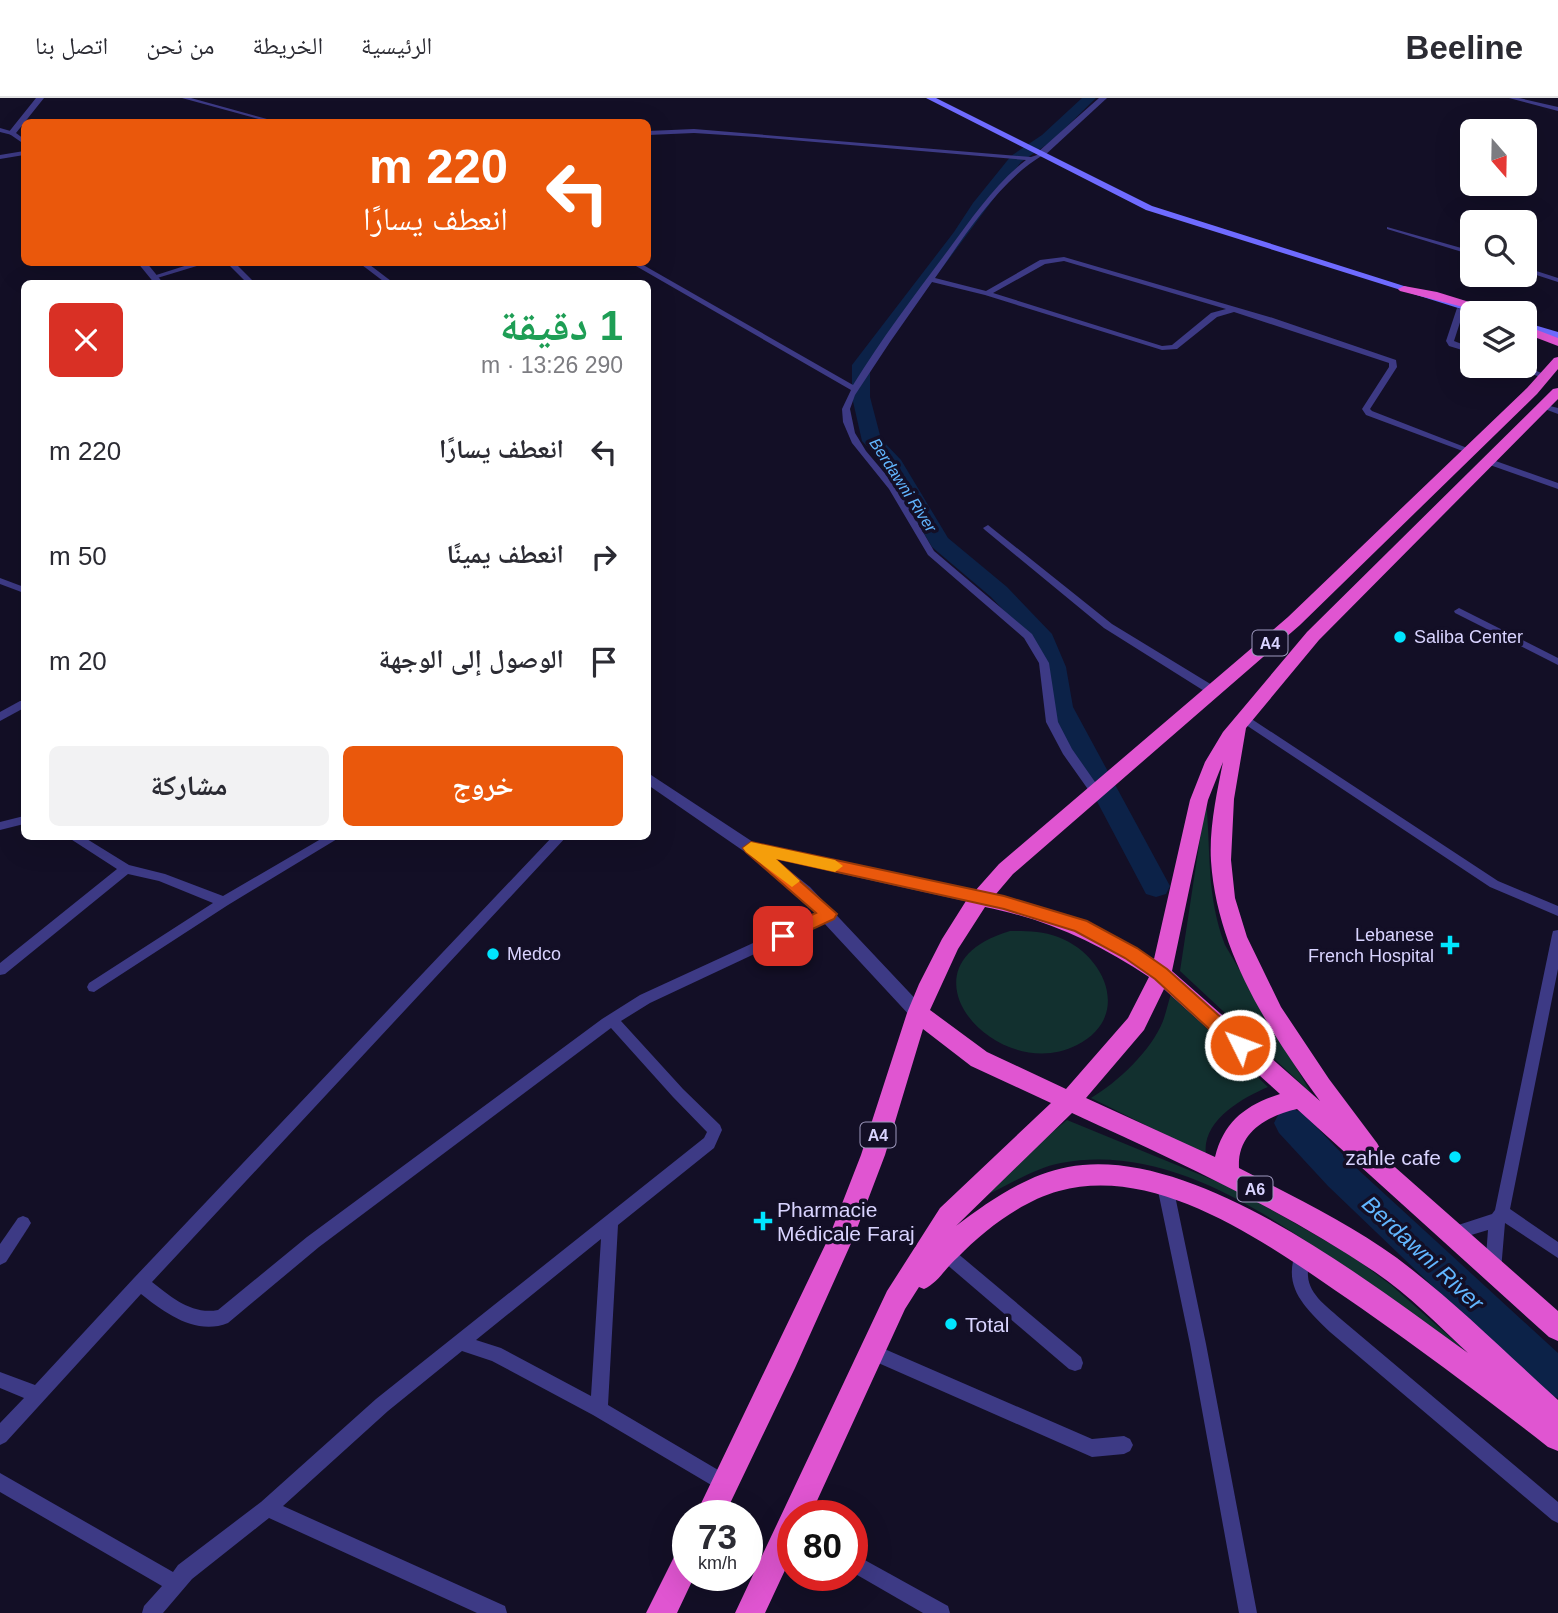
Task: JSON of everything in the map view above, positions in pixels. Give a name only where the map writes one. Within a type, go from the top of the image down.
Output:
[{"type":"highway","points":[[1404,289],[1460,309]]},
{"type":"highway","points":[[1404,289],[1460,302]]},
{"type":"highway","points":[[1537,326],[1558,327]]},
{"type":"highway","points":[[1537,332],[1558,342]]},
{"type":"highway","name":"A4","points":[[716,1500],[822,1284],[848,1221],[922,998],[947,946],[978,898],[1006,869],[1334,585],[1471,451],[1558,361]]},
{"type":"highway","name":"A4","points":[[803,1500],[896,1300],[949,1216],[1068,1102],[1136,1024],[1161,974],[1199,800],[1214,762],[1241,722],[1313,636],[1426,521],[1552,408],[1558,392]]},
{"type":"highway","points":[[1241,722],[1226,791],[1221,861],[1224,888],[1237,938],[1254,975],[1306,1063],[1377,1160],[1416,1203]]},
{"type":"highway","points":[[978,898],[1031,909],[1081,926],[1131,953],[1161,974],[1558,1328]]},
{"type":"highway","name":"A6","points":[[919,1013],[979,1059],[1227,1174],[1301,1213],[1386,1265],[1425,1296],[1558,1418]]},
{"type":"highway","points":[[1227,1174],[1226,1151],[1239,1129],[1260,1110],[1281,1101],[1299,1099]]},
{"type":"highway","points":[[876,1345],[944,1252],[1009,1203],[1059,1180],[1081,1176],[1113,1177],[1164,1186],[1240,1217],[1303,1254],[1458,1359],[1558,1437]]},
{"type":"highway","name":"A4","points":[[750,1613],[777,1556]]},
{"type":"highway","points":[[661,1613],[672,1591]]},
{"type":"main road","points":[[930,98],[1020,143],[1032,156],[1175,218],[1460,306]]},
{"type":"main road","points":[[1537,329],[1558,336]]},
{"type":"street","points":[[23,119],[40,98]]},
{"type":"street","points":[[185,98],[264,119]]},
{"type":"street","points":[[1096,792],[1067,751],[1052,722],[1044,663],[1040,653],[1028,636],[931,553],[921,540],[892,486],[862,453],[846,417],[846,406],[853,388],[989,202],[1032,156],[1103,98]]},
{"type":"street","points":[[1513,98],[1558,109]]},
{"type":"street","points":[[12,133],[21,122]]},
{"type":"street","points":[[0,130],[12,133],[21,140]]},
{"type":"street","points":[[651,133],[694,131],[1032,156]]},
{"type":"street","points":[[0,157],[21,153]]},
{"type":"street","points":[[1389,228],[1460,249]]},
{"type":"street","points":[[987,293],[1043,262],[1059,258],[1391,360],[1393,367],[1366,409],[1369,413],[1471,451]]},
{"type":"street","points":[[145,266],[157,280],[196,266]]},
{"type":"street","points":[[233,266],[249,280]]},
{"type":"street","points":[[367,266],[386,280]]},
{"type":"street","points":[[639,266],[853,388]]},
{"type":"street","points":[[1537,274],[1558,280]]},
{"type":"street","points":[[932,280],[987,293],[1162,348],[1174,347],[1214,315],[1232,310]]},
{"type":"street","points":[[1460,322],[1450,341],[1460,347]]},
{"type":"street","points":[[1537,373],[1545,376]]},
{"type":"street","points":[[1490,462],[1558,486]]},
{"type":"street","points":[[988,528],[1108,626],[1213,691]]},
{"type":"street","points":[[0,581],[21,588]]},
{"type":"street","points":[[1459,611],[1558,662]]},
{"type":"street","points":[[0,718],[21,706]]},
{"type":"street","points":[[1241,722],[1494,884],[1558,911]]},
{"type":"street","points":[[651,780],[751,848],[828,914],[919,1013]]},
{"type":"street","points":[[0,826],[21,821]]},
{"type":"street","points":[[79,840],[126,869],[161,877],[224,902]]},
{"type":"street","points":[[94,987],[224,902],[329,840]]},
{"type":"street","points":[[0,1436],[140,1283],[557,840]]},
{"type":"street","points":[[751,848],[978,898]]},
{"type":"street","points":[[0,970],[126,869]]},
{"type":"street","points":[[140,1283],[162,1300],[203,1321],[222,1317],[313,1242],[612,1020],[645,999],[828,914]]},
{"type":"street","points":[[1493,1271],[1500,1216],[1558,935]]},
{"type":"street","points":[[151,1613],[185,1572],[267,1508],[382,1405],[709,1143],[715,1130],[612,1020]]},
{"type":"street","points":[[1164,1186],[1198,1344],[1248,1613]]},
{"type":"street","points":[[1451,1234],[1500,1216]]},
{"type":"street","points":[[1500,1216],[1558,1251]]},
{"type":"street","points":[[599,1409],[610,1222]]},
{"type":"street","points":[[0,1256],[23,1223]]},
{"type":"street","points":[[944,1252],[1076,1363]]},
{"type":"street","points":[[1303,1254],[1297,1277],[1307,1296],[1336,1326],[1558,1514]]},
{"type":"street","points":[[460,1343],[495,1354],[599,1409],[724,1483]]},
{"type":"street","points":[[876,1345],[1092,1448],[1124,1445]]},
{"type":"street","points":[[0,1380],[38,1395]]},
{"type":"street","points":[[0,1482],[175,1583]]},
{"type":"street","points":[[267,1508],[498,1613]]},
{"type":"street","points":[[868,1571],[941,1613]]},
{"type":"green space","points":[[1206,799],[1212,891],[1225,945],[1311,1093],[1180,971]]},
{"type":"green space","points":[[1010,931],[1040,932],[1058,937],[1075,946],[1100,972],[1108,1003],[1104,1019],[1094,1033],[1077,1045],[1046,1053],[1016,1049],[989,1036],[968,1016],[957,993],[959,969],[975,948]]},
{"type":"green space","points":[[1171,994],[1268,1087],[1225,1112],[1210,1132],[1206,1155],[1091,1098],[1122,1075],[1142,1054],[1158,1032]]},
{"type":"green space","points":[[1067,1120],[1235,1189],[1352,1256],[1391,1285],[1466,1351],[1252,1207],[1179,1174],[1140,1164],[1101,1160],[1061,1163],[1037,1170],[968,1202]]},
{"type":"waterway","name":"Berdawni River","points":[[1090,98],[1047,138],[1016,159],[978,206],[961,234],[861,365],[861,397],[872,441],[891,460],[940,542],[999,592],[1040,634],[1054,667],[1060,707],[1156,886]]},
{"type":"waterway","name":"Berdawni River","points":[[1291,1123],[1340,1175],[1558,1379]]},
{"type":"slow traffic","points":[[792,881],[751,848],[835,866]]},
{"type":"place","name":"Saliba Center","points":[[1400,637]]},
{"type":"place","name":"Lebanese French Hospital","points":[[1450,945]]},
{"type":"place","name":"Medco","points":[[493,954]]},
{"type":"place","name":"zahle cafe","points":[[1455,1157]]},
{"type":"place","name":"Pharmacie Médicale Faraj","points":[[763,1221]]},
{"type":"place","name":"Total","points":[[951,1324]]},
{"type":"route","points":[[783,936],[828,914],[751,848],[1004,902],[1081,926],[1131,953],[1161,974],[1240,1045]]}]
